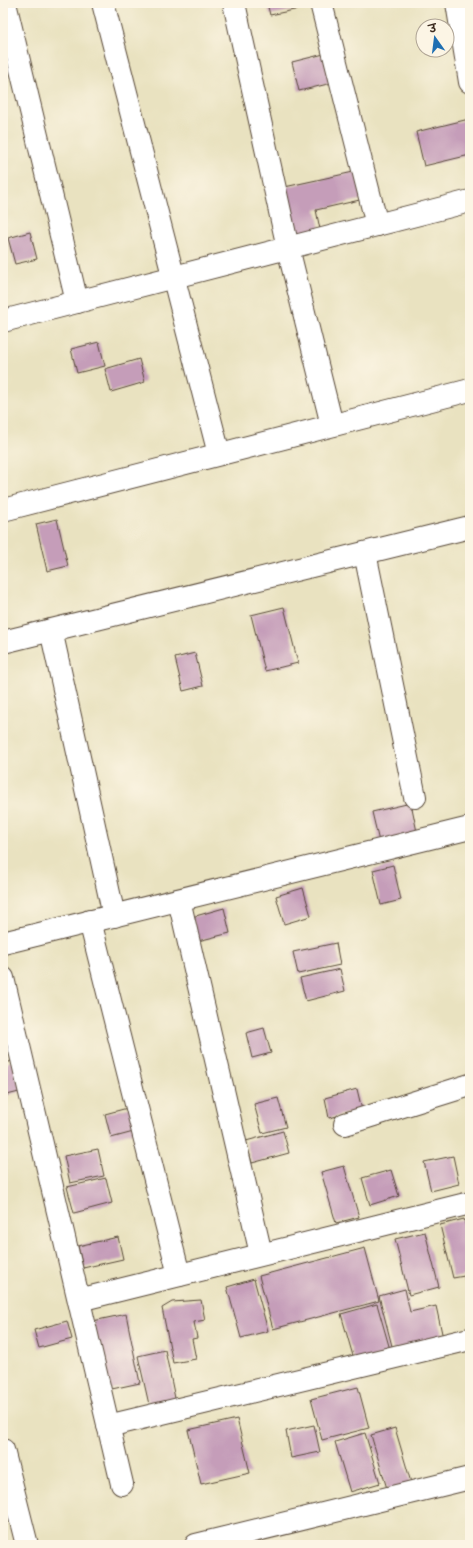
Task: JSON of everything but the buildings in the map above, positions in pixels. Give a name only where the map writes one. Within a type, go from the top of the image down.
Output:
[{"type":"street","points":[[5,3],[77,302]]},
{"type":"street","points":[[103,3],[219,454]]},
{"type":"street","points":[[234,3],[288,248],[332,425]]},
{"type":"street","points":[[321,3],[377,225]]},
{"type":"street","points":[[457,3],[470,82]]},
{"type":"street","points":[[3,321],[470,201]]},
{"type":"street","points":[[3,510],[470,390]]},
{"type":"street","points":[[3,642],[470,527]]},
{"type":"street","points":[[365,553],[415,797]]},
{"type":"street","points":[[51,630],[114,916]]},
{"type":"street","points":[[3,943],[470,828]]},
{"type":"street","points":[[179,900],[261,1254]]},
{"type":"street","points":[[90,921],[179,1275]]},
{"type":"street","points":[[3,978],[122,1484]]},
{"type":"street","points":[[345,1124],[470,1086]]},
{"type":"street","points":[[79,1300],[470,1203]]},
{"type":"street","points":[[108,1426],[470,1339]]},
{"type":"street","points":[[3,1450],[27,1545]]},
{"type":"street","points":[[196,1545],[470,1478]]}]
